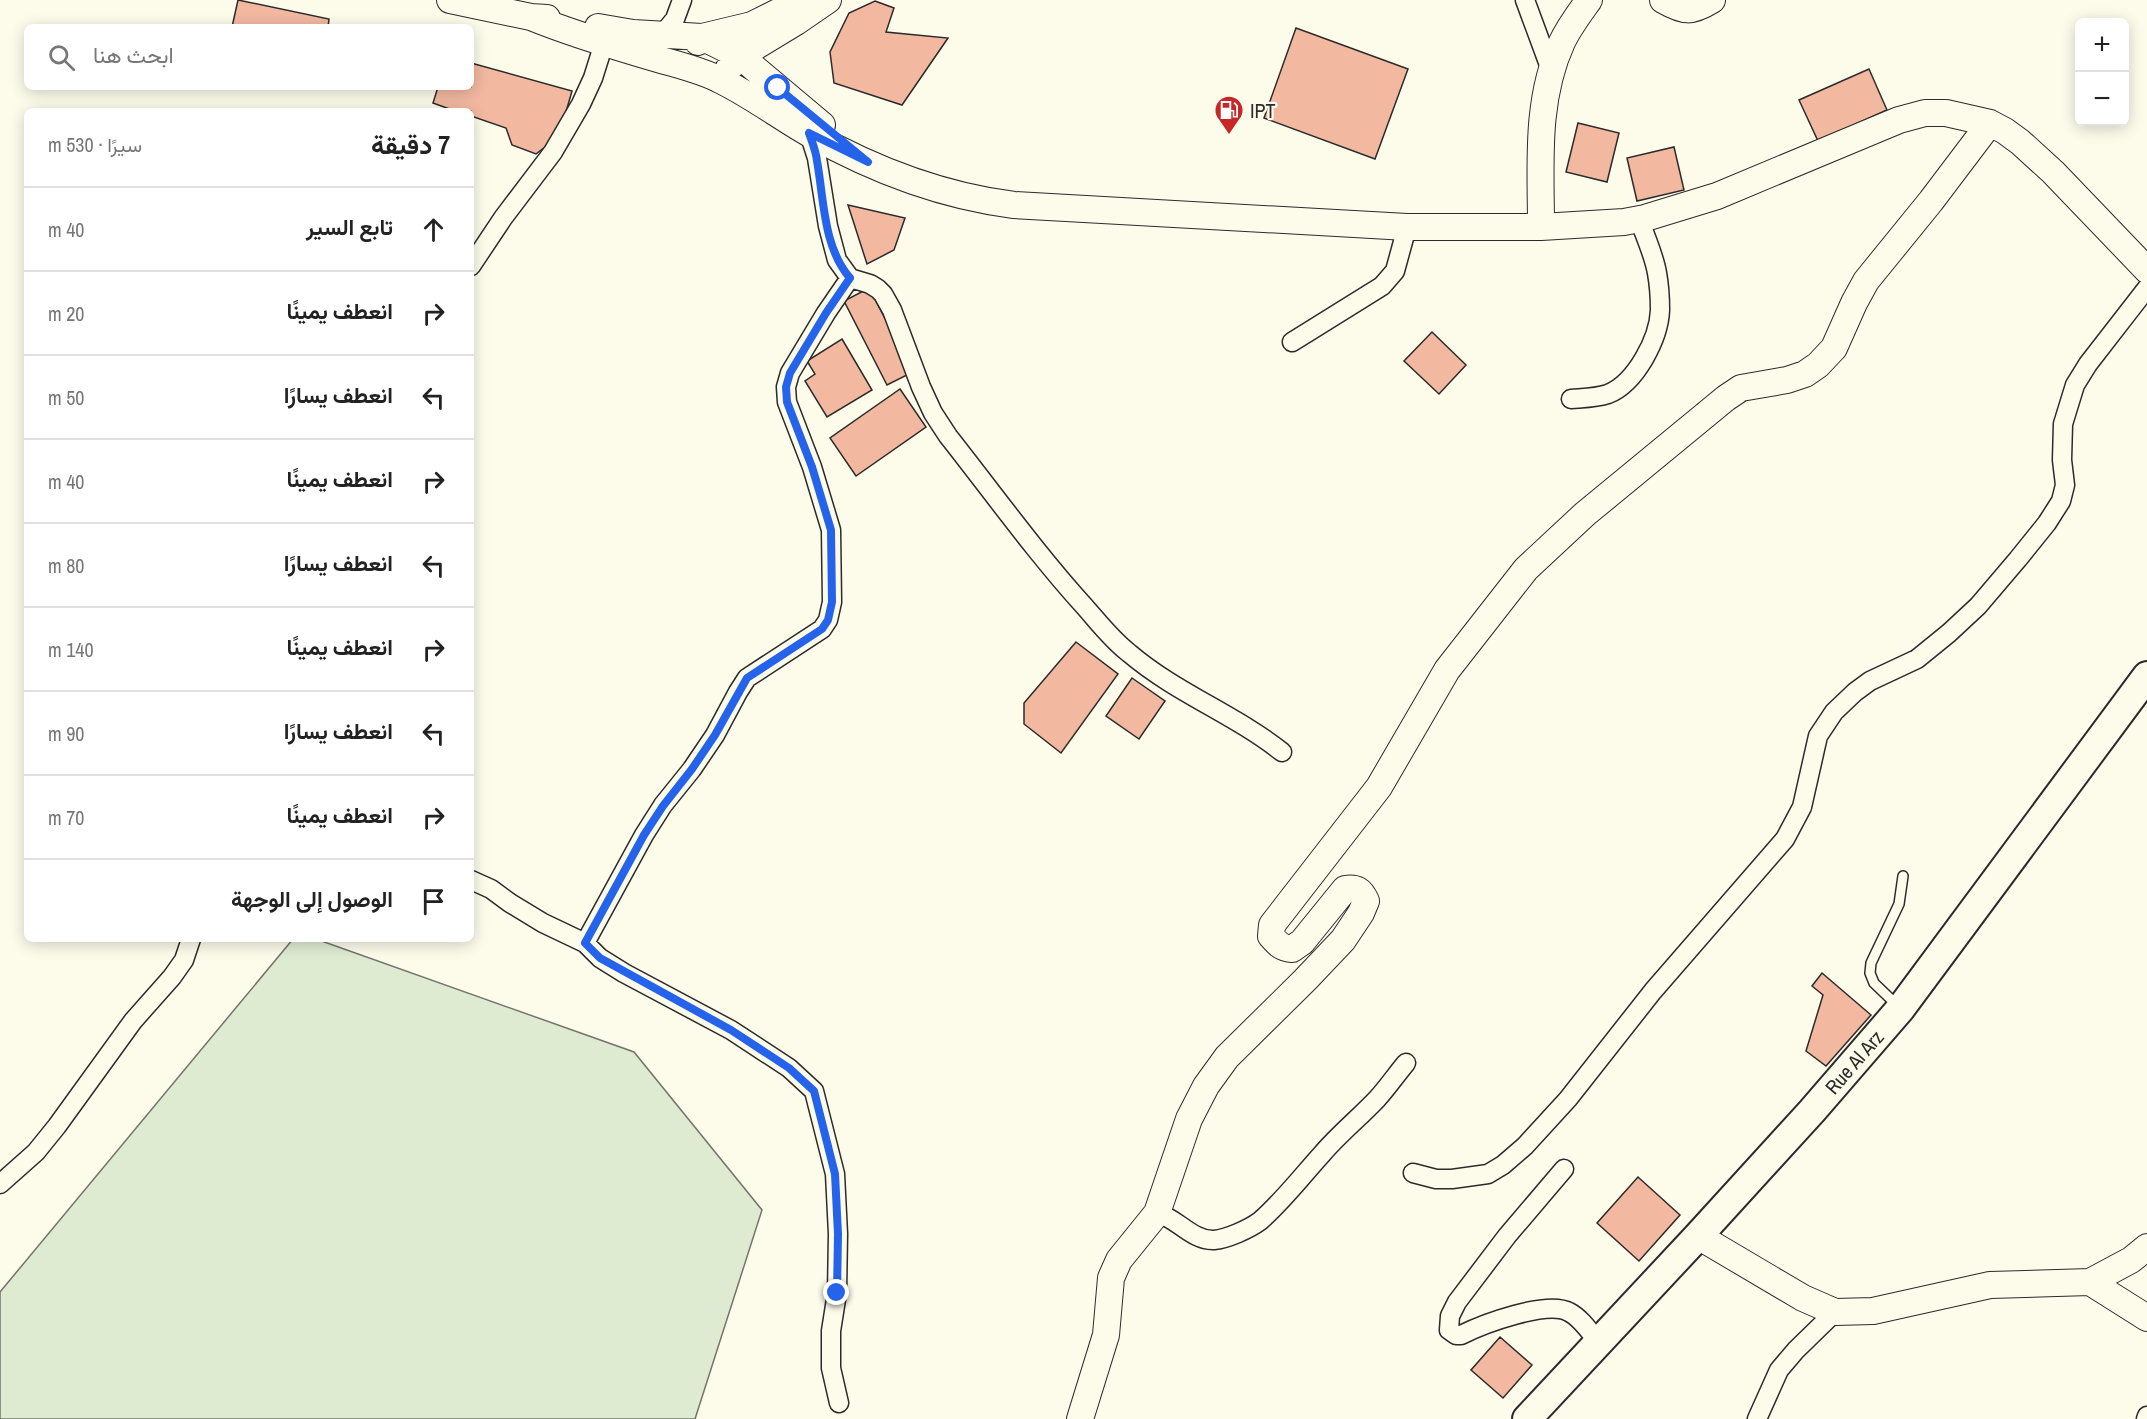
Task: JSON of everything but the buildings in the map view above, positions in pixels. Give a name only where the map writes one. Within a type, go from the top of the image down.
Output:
[{"type":"main road","name":"Rue Al Arz","points":[[1527,1419],[1812,1111],[1901,1008],[2147,676]]},
{"type":"street","points":[[450,0],[531,17],[562,19],[611,30],[702,37],[752,25],[802,0]]},
{"type":"street","points":[[662,35],[675,19],[682,0]]},
{"type":"street","points":[[719,79],[740,56],[828,0]]},
{"type":"street","points":[[1525,0],[1552,73]]},
{"type":"street","points":[[1541,227],[1540,128],[1544,102],[1561,43],[1589,0]]},
{"type":"street","points":[[1663,0],[1686,10],[1700,8],[1712,0]]},
{"type":"street","points":[[531,17],[561,30],[719,79],[809,133],[868,162],[937,188],[982,201],[1014,205],[1407,227],[1595,225],[1639,219],[1718,196],[1899,120],[1925,112],[1946,113],[1990,123],[2020,142],[2147,270]]},
{"type":"street","points":[[702,37],[740,56],[868,162]]},
{"type":"street","points":[[682,66],[702,37]]},
{"type":"street","points":[[474,262],[503,218],[554,152],[594,78],[604,43]]},
{"type":"street","points":[[1080,1419],[1106,1335],[1111,1278],[1119,1260],[1157,1213],[1189,1119],[1206,1086],[1227,1058],[1342,940],[1361,913],[1366,900],[1362,892],[1353,888],[1345,890],[1302,942],[1292,949],[1282,948],[1271,936],[1272,925],[1379,787],[1447,670],[1526,569],[1557,539],[1699,419],[1740,388],[1787,380],[1805,374],[1818,365],[1834,348],[1866,281],[1990,123]]},
{"type":"street","points":[[809,133],[817,158],[834,248],[842,269],[850,278],[870,284],[883,294],[892,310],[925,396],[948,436],[1049,566],[1112,637],[1152,672],[1249,728],[1282,752]]},
{"type":"street","points":[[1571,399],[1595,397],[1620,387],[1637,370],[1656,332],[1660,309],[1657,271],[1639,219]]},
{"type":"street","points":[[1292,342],[1382,286],[1395,271],[1407,227]]},
{"type":"street","points":[[585,943],[644,835],[715,735],[747,678],[822,629],[828,620],[832,602],[831,530],[812,467],[787,402],[786,387],[790,373],[850,278]]},
{"type":"street","points":[[1413,1173],[1436,1179],[1488,1174],[1503,1165],[1525,1146],[1568,1100],[1653,991],[1785,839],[1802,807],[1818,736],[1834,712],[1870,681],[1917,659],[1949,633],[1978,606],[2056,511],[2064,492],[2063,424],[2075,385],[2088,364],[2147,288]]},
{"type":"street","points":[[474,881],[491,889],[543,923],[585,943],[600,958],[731,1030],[789,1068],[814,1091],[835,1174],[838,1258],[837,1293],[831,1331],[831,1368],[839,1403]]},
{"type":"street","points":[[0,1184],[36,1152],[57,1126],[133,1021],[172,977],[184,960],[190,942]]},
{"type":"street","points":[[1157,1213],[1167,1216],[1183,1228],[1207,1239],[1214,1240],[1245,1231],[1260,1221],[1280,1201],[1323,1152],[1378,1098],[1406,1063]]},
{"type":"street","points":[[1564,1169],[1457,1302],[1450,1316],[1449,1330],[1456,1335],[1461,1335],[1506,1317],[1556,1309],[1573,1314],[1598,1342]]},
{"type":"street","points":[[1698,1236],[1803,1298],[1835,1312],[1873,1311],[1990,1285],[2090,1282],[2131,1260],[2147,1247]]},
{"type":"street","points":[[2090,1282],[2147,1318]]},
{"type":"street","points":[[1757,1419],[1779,1370],[1835,1312]]},
{"type":"lane","points":[[1901,1008],[1874,983],[1869,974],[1871,963],[1899,904],[1903,876]]},
{"type":"green space","points":[[291,942],[324,942],[634,1052],[762,1210],[695,1419],[0,1419],[0,1292]]},
{"type":"place","name":"IPT","points":[[1229,136]]},
{"type":"route","points":[[778,88],[868,162],[809,133],[817,158],[823,201],[837,260],[850,278],[790,373],[786,387],[787,402],[821,493],[831,530],[832,602],[828,620],[822,629],[747,678],[715,735],[644,835],[585,943],[600,958],[624,973],[731,1030],[789,1068],[814,1091],[835,1174],[838,1234],[837,1293]]}]
